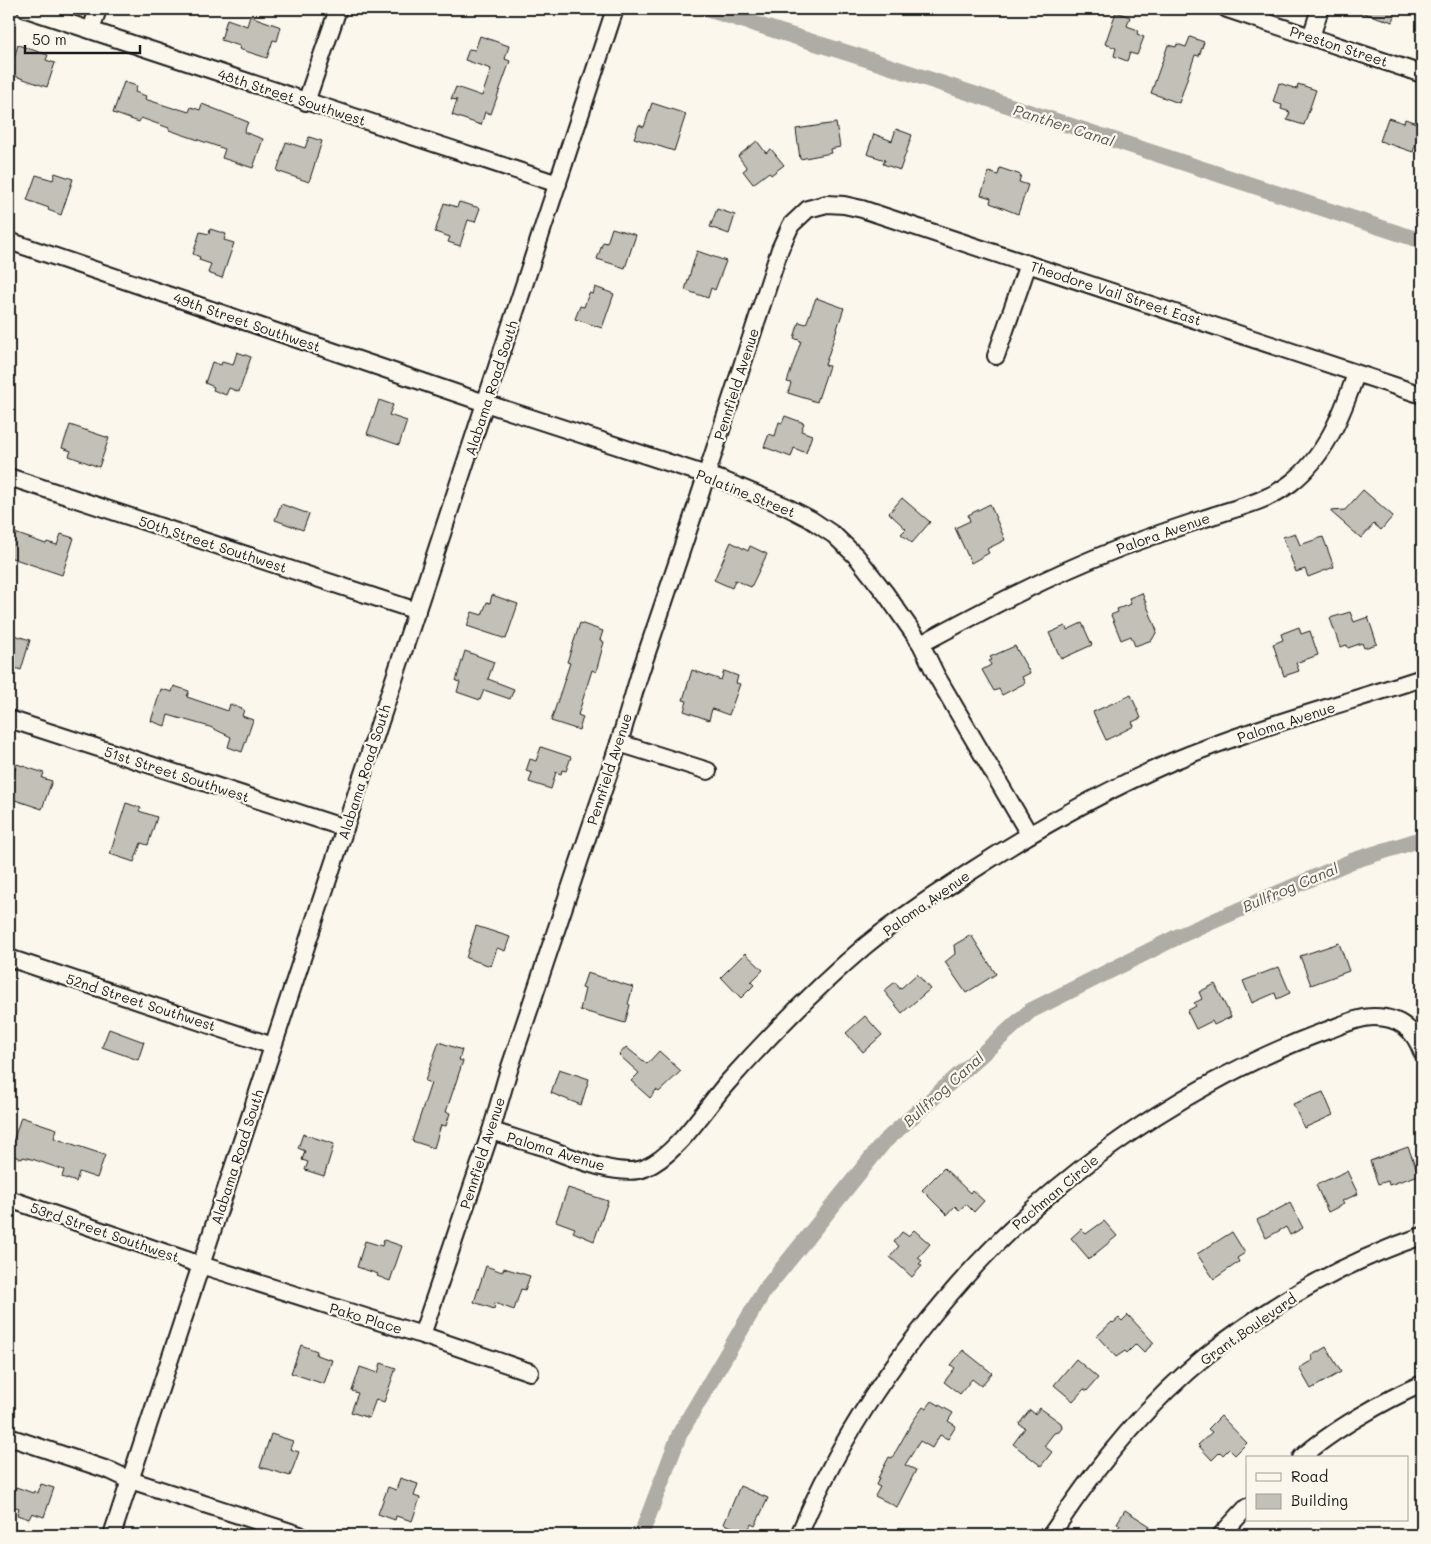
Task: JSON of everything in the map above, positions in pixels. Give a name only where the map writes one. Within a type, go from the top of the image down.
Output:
[{"type":"street","name":"48th Street Southwest","points":[[26,9],[558,184]]},
{"type":"street","points":[[91,30],[98,9]]},
{"type":"street","points":[[306,102],[338,9]]},
{"type":"street","name":"Alabama Road South","points":[[112,1535],[615,9]]},
{"type":"street","name":"Preston Street","points":[[1227,9],[1422,74]]},
{"type":"street","points":[[1311,37],[1320,9]]},
{"type":"street","name":"Theodore Vail Street East","points":[[808,209],[827,204],[862,209],[1422,395]]},
{"type":"street","name":"Pennfield Avenue","points":[[422,1335],[491,1131],[548,951],[619,743],[640,673],[780,248],[791,225],[808,209]]},
{"type":"street","name":"49th Street Southwest","points":[[9,241],[485,403]]},
{"type":"street","points":[[996,356],[1028,264]]},
{"type":"street","name":"Palora Avenue","points":[[921,644],[1016,594],[1114,550],[1252,504],[1292,483],[1319,454],[1329,439],[1356,374]]},
{"type":"street","name":"Palatine Street","points":[[485,403],[739,487],[785,506],[810,519],[834,536],[857,557],[921,644],[936,675],[1029,834]]},
{"type":"street","name":"50th Street Southwest","points":[[9,478],[417,611]]},
{"type":"street","name":"Paloma Avenue","points":[[491,1131],[619,1171],[643,1169],[670,1152],[727,1084],[800,1006],[834,974],[892,924],[1029,834],[1122,784],[1172,762],[1213,746],[1422,678]]},
{"type":"street","name":"51st Street Southwest","points":[[9,719],[345,828]]},
{"type":"street","points":[[619,743],[708,771]]},
{"type":"street","name":"52nd Street Southwest","points":[[9,958],[273,1046]]},
{"type":"street","name":"Pachman Circle","points":[[800,1535],[833,1464],[875,1393],[908,1345],[990,1250],[1054,1190],[1089,1162],[1180,1100],[1289,1045],[1348,1022],[1372,1017],[1390,1018],[1410,1029],[1422,1052]]},
{"type":"street","name":"53rd Street Southwest","points":[[9,1199],[201,1265]]},
{"type":"street","name":"Grant Boulevard","points":[[1051,1535],[1078,1495],[1112,1452],[1154,1404],[1207,1355],[1272,1309],[1312,1285],[1367,1258],[1422,1236]]},
{"type":"street","name":"Pako Place","points":[[201,1265],[422,1335],[530,1372]]},
{"type":"street","points":[[1304,1456],[1343,1428],[1389,1400],[1422,1384]]},
{"type":"street","points":[[9,1437],[111,1471],[130,1480],[300,1535]]},
{"type":"street","points":[[1221,1535],[1246,1508]]},
{"type":"building","points":[[1360,9],[1397,9],[1393,22],[1359,12]]},
{"type":"building","points":[[1116,12],[1130,17],[1127,26],[1138,30],[1137,34],[1144,37],[1137,55],[1130,53],[1127,61],[1114,56],[1116,48],[1105,44]]},
{"type":"building","points":[[250,16],[281,27],[277,41],[273,40],[267,58],[239,49],[240,46],[221,40],[227,19],[247,26]]},
{"type":"building","points":[[480,36],[509,46],[505,59],[510,61],[491,114],[485,112],[481,125],[452,115],[457,100],[451,99],[456,87],[482,96],[491,69],[465,60],[469,49],[475,50]]},
{"type":"building","points":[[1190,37],[1204,42],[1199,56],[1195,55],[1179,103],[1151,93],[1168,45],[1176,47],[1177,44],[1186,47]]},
{"type":"building","points":[[18,45],[48,55],[46,60],[55,63],[47,87],[9,74]]},
{"type":"building","points":[[124,82],[137,86],[135,92],[146,96],[145,99],[176,109],[189,112],[191,107],[200,110],[202,104],[248,122],[244,132],[263,139],[253,168],[222,158],[225,149],[169,130],[169,128],[141,118],[139,122],[113,113]]},
{"type":"building","points":[[1279,83],[1297,89],[1298,84],[1316,90],[1304,125],[1287,120],[1290,112],[1281,109],[1282,105],[1273,102]]},
{"type":"building","points":[[652,103],[686,114],[674,151],[634,138],[639,125],[644,127]]},
{"type":"building","points":[[1388,118],[1404,123],[1405,119],[1422,125],[1413,152],[1380,141]]},
{"type":"building","points":[[836,123],[840,147],[830,149],[831,153],[800,159],[796,129]]},
{"type":"building","points":[[896,129],[912,135],[900,170],[883,164],[885,160],[867,154],[874,134],[892,141]]},
{"type":"building","points":[[309,137],[322,141],[309,182],[277,171],[286,142],[305,148]]},
{"type":"building","points":[[757,141],[766,153],[771,149],[784,165],[771,175],[769,172],[753,184],[743,171],[747,168],[738,156]]},
{"type":"building","points":[[1000,168],[1021,175],[1019,182],[1028,185],[1018,214],[990,203],[991,198],[981,195],[989,172],[998,175]]},
{"type":"building","points":[[55,173],[73,179],[61,215],[48,210],[49,208],[27,200],[36,175],[53,180]]},
{"type":"building","points":[[459,202],[480,208],[475,222],[468,220],[460,246],[448,242],[450,237],[435,232],[444,203],[457,207]]},
{"type":"building","points":[[717,209],[735,215],[729,234],[710,227]]},
{"type":"building","points":[[612,228],[636,235],[625,268],[597,259],[603,242],[607,243]]},
{"type":"building","points":[[210,229],[226,234],[224,240],[234,243],[222,278],[208,273],[211,264],[199,260],[200,257],[193,254],[200,232],[209,234]]},
{"type":"building","points":[[697,251],[726,261],[715,290],[711,288],[708,298],[685,290]]},
{"type":"building","points":[[595,287],[614,294],[602,328],[575,319],[580,306],[584,307],[589,293],[593,294]]},
{"type":"building","points":[[816,298],[844,308],[825,365],[829,366],[817,402],[788,393],[791,383],[787,382],[801,341],[794,338],[799,322],[806,324]]},
{"type":"building","points":[[237,352],[251,357],[239,392],[229,388],[226,395],[213,390],[214,387],[205,383],[212,362],[221,365],[222,362],[233,365]]},
{"type":"building","points":[[379,400],[393,405],[389,415],[407,421],[399,445],[367,434]]},
{"type":"building","points":[[785,416],[804,423],[801,431],[812,435],[806,453],[794,448],[791,457],[764,447],[769,434],[775,436],[779,422],[782,423]]},
{"type":"building","points":[[70,425],[109,438],[99,467],[69,456],[71,451],[62,448]]},
{"type":"building","points":[[1363,490],[1393,516],[1381,530],[1374,524],[1361,538],[1330,511],[1345,510]]},
{"type":"building","points":[[902,498],[930,522],[912,543],[901,534],[906,529],[889,513]]},
{"type":"building","points":[[281,504],[309,514],[303,530],[275,520]]},
{"type":"building","points":[[990,504],[1005,540],[987,549],[989,553],[971,563],[955,528],[970,521],[968,515]]},
{"type":"building","points":[[9,531],[46,544],[47,542],[57,545],[61,534],[74,538],[62,575],[9,557]]},
{"type":"building","points":[[1295,533],[1300,545],[1323,537],[1334,567],[1308,577],[1305,569],[1296,572],[1283,537]]},
{"type":"building","points":[[731,542],[748,551],[750,546],[767,554],[751,587],[735,580],[732,588],[714,580]]},
{"type":"building","points":[[1142,593],[1157,631],[1152,640],[1135,646],[1131,636],[1121,640],[1111,615],[1118,612],[1117,609],[1131,604],[1129,598]]},
{"type":"building","points":[[492,595],[518,604],[506,639],[467,626],[472,612],[482,615],[487,602],[490,603]]},
{"type":"building","points":[[1350,612],[1354,622],[1368,617],[1377,644],[1364,648],[1362,643],[1348,648],[1347,645],[1340,647],[1330,618]]},
{"type":"building","points":[[580,623],[603,631],[600,640],[604,642],[596,672],[592,670],[578,715],[583,717],[579,730],[551,721],[570,663],[567,662]]},
{"type":"building","points":[[1082,623],[1092,645],[1061,659],[1049,633],[1065,626],[1067,630]]},
{"type":"building","points":[[1299,627],[1301,634],[1310,631],[1318,655],[1296,663],[1299,671],[1284,676],[1273,644],[1283,640],[1281,634]]},
{"type":"building","points":[[11,634],[30,640],[21,670],[9,666]]},
{"type":"building","points":[[1015,646],[1030,673],[1022,677],[1025,683],[1002,695],[999,689],[994,691],[982,670],[991,665],[989,661],[992,660],[990,657]]},
{"type":"building","points":[[465,651],[494,662],[488,679],[514,689],[510,699],[484,690],[480,700],[457,692],[460,682],[456,681]]},
{"type":"building","points":[[692,670],[721,680],[724,671],[738,676],[736,683],[740,684],[729,715],[712,709],[709,720],[684,711],[687,701],[683,700]]},
{"type":"building","points":[[174,686],[189,691],[187,697],[228,711],[230,704],[244,710],[242,716],[253,720],[242,752],[228,747],[231,737],[210,727],[168,715],[165,726],[151,721],[161,689],[172,692]]},
{"type":"building","points":[[1131,695],[1141,718],[1132,722],[1134,726],[1106,740],[1093,712]]},
{"type":"building","points":[[541,747],[571,757],[566,771],[562,770],[561,774],[556,772],[551,789],[529,782],[532,773],[526,771],[530,759],[536,761]]},
{"type":"building","points":[[17,764],[44,773],[42,778],[52,781],[42,809],[9,798],[9,788]]},
{"type":"building","points":[[126,803],[141,808],[139,811],[157,817],[148,845],[141,843],[134,862],[110,854]]},
{"type":"building","points":[[476,926],[510,937],[505,951],[497,948],[491,966],[466,958]]},
{"type":"building","points":[[971,935],[996,974],[966,993],[945,962],[955,954],[954,945]]},
{"type":"building","points":[[1339,943],[1349,971],[1311,985],[1300,956]]},
{"type":"building","points":[[745,953],[763,970],[751,982],[754,985],[741,998],[721,977]]},
{"type":"building","points":[[1279,967],[1290,993],[1277,999],[1275,993],[1252,1003],[1243,981]]},
{"type":"building","points":[[587,973],[633,987],[625,1023],[580,1010],[585,989],[582,988]]},
{"type":"building","points":[[917,974],[930,989],[902,1013],[884,991],[895,982],[900,989]]},
{"type":"building","points":[[1215,984],[1231,1017],[1214,1025],[1212,1021],[1196,1029],[1187,1011],[1196,1006],[1194,1003],[1202,999],[1199,992]]},
{"type":"building","points":[[865,1016],[882,1035],[863,1052],[846,1033]]},
{"type":"building","points":[[109,1029],[144,1042],[138,1060],[102,1047]]},
{"type":"building","points":[[439,1042],[462,1050],[459,1060],[463,1061],[446,1112],[450,1113],[446,1126],[441,1125],[434,1148],[412,1141],[431,1083],[425,1081]]},
{"type":"building","points":[[626,1047],[647,1064],[659,1051],[681,1071],[659,1092],[656,1090],[650,1098],[631,1081],[639,1073],[619,1055]]},
{"type":"building","points":[[559,1069],[589,1079],[581,1105],[551,1093]]},
{"type":"building","points":[[1323,1092],[1333,1115],[1304,1128],[1293,1104]]},
{"type":"building","points":[[21,1117],[57,1129],[54,1138],[105,1155],[97,1178],[79,1172],[76,1182],[62,1177],[64,1170],[35,1160],[23,1157],[22,1159],[9,1154]]},
{"type":"building","points":[[303,1134],[334,1144],[324,1176],[305,1170],[308,1162],[302,1160],[305,1151],[298,1148]]},
{"type":"building","points":[[1408,1147],[1419,1175],[1389,1185],[1388,1181],[1378,1184],[1370,1161]]},
{"type":"building","points":[[944,1168],[970,1193],[972,1190],[984,1201],[974,1212],[966,1204],[959,1210],[955,1206],[947,1215],[922,1190]]},
{"type":"building","points":[[1347,1171],[1358,1194],[1342,1201],[1344,1204],[1328,1212],[1316,1185]]},
{"type":"building","points":[[568,1188],[608,1201],[594,1241],[573,1232],[575,1228],[556,1221]]},
{"type":"building","points":[[1290,1203],[1303,1228],[1290,1235],[1286,1227],[1266,1238],[1257,1220]]},
{"type":"building","points":[[1104,1221],[1117,1236],[1089,1259],[1071,1238],[1081,1229],[1086,1234]]},
{"type":"building","points":[[914,1230],[930,1244],[918,1258],[922,1261],[919,1264],[922,1266],[912,1277],[890,1257],[899,1246],[894,1242],[902,1232],[908,1236]]},
{"type":"building","points":[[1232,1232],[1245,1253],[1237,1258],[1239,1262],[1214,1279],[1197,1254]]},
{"type":"building","points":[[384,1240],[402,1246],[390,1281],[377,1276],[378,1274],[357,1267],[365,1241],[382,1246]]},
{"type":"building","points":[[486,1266],[502,1272],[504,1268],[530,1276],[525,1290],[521,1289],[514,1310],[495,1303],[494,1309],[474,1302]]},
{"type":"building","points":[[1128,1315],[1154,1343],[1144,1352],[1136,1344],[1127,1353],[1125,1351],[1116,1357],[1097,1336],[1112,1322],[1119,1318],[1122,1321]]},
{"type":"building","points":[[301,1345],[317,1351],[316,1355],[332,1360],[324,1384],[291,1373]]},
{"type":"building","points":[[1326,1347],[1341,1372],[1311,1389],[1299,1368],[1313,1360],[1311,1356]]},
{"type":"building","points":[[963,1350],[992,1373],[981,1386],[972,1379],[960,1394],[944,1382],[955,1368],[951,1365]]},
{"type":"building","points":[[1076,1359],[1098,1378],[1087,1391],[1084,1389],[1073,1401],[1054,1385]]},
{"type":"building","points":[[381,1363],[396,1368],[384,1402],[376,1399],[369,1418],[351,1412],[358,1393],[352,1391],[360,1367],[378,1373]]},
{"type":"building","points":[[932,1401],[953,1413],[948,1421],[956,1426],[948,1439],[940,1435],[932,1448],[920,1441],[905,1465],[916,1470],[897,1507],[875,1496],[880,1487],[876,1485],[878,1478],[889,1457],[892,1458],[913,1421],[923,1407],[926,1409]]},
{"type":"building","points":[[1040,1408],[1061,1423],[1062,1428],[1059,1432],[1054,1433],[1044,1446],[1052,1452],[1041,1466],[1013,1444],[1025,1428],[1019,1424],[1030,1410],[1035,1414]]},
{"type":"building","points":[[1221,1416],[1247,1443],[1235,1455],[1229,1449],[1223,1455],[1220,1452],[1212,1460],[1198,1445],[1212,1432],[1208,1429]]},
{"type":"building","points":[[271,1434],[293,1441],[290,1449],[299,1452],[290,1476],[260,1467]]},
{"type":"building","points":[[400,1478],[418,1484],[414,1496],[420,1498],[412,1521],[396,1516],[395,1520],[378,1514],[388,1487],[396,1490]]},
{"type":"building","points":[[41,1484],[54,1488],[44,1517],[32,1513],[29,1519],[17,1515],[19,1508],[10,1505],[16,1487],[38,1493]]},
{"type":"building","points":[[740,1486],[768,1498],[755,1526],[751,1524],[747,1533],[724,1524]]},
{"type":"building","points":[[1125,1510],[1150,1526],[1145,1535],[1114,1535],[1120,1525],[1117,1523]]},
{"type":"waterway","name":"Panther Canal","points":[[707,9],[870,60],[1422,241]]},
{"type":"waterway","name":"Bullfrog Canal","points":[[641,1535],[680,1433],[764,1291],[884,1142],[1030,1011],[1179,936],[1352,861],[1422,839]]}]
